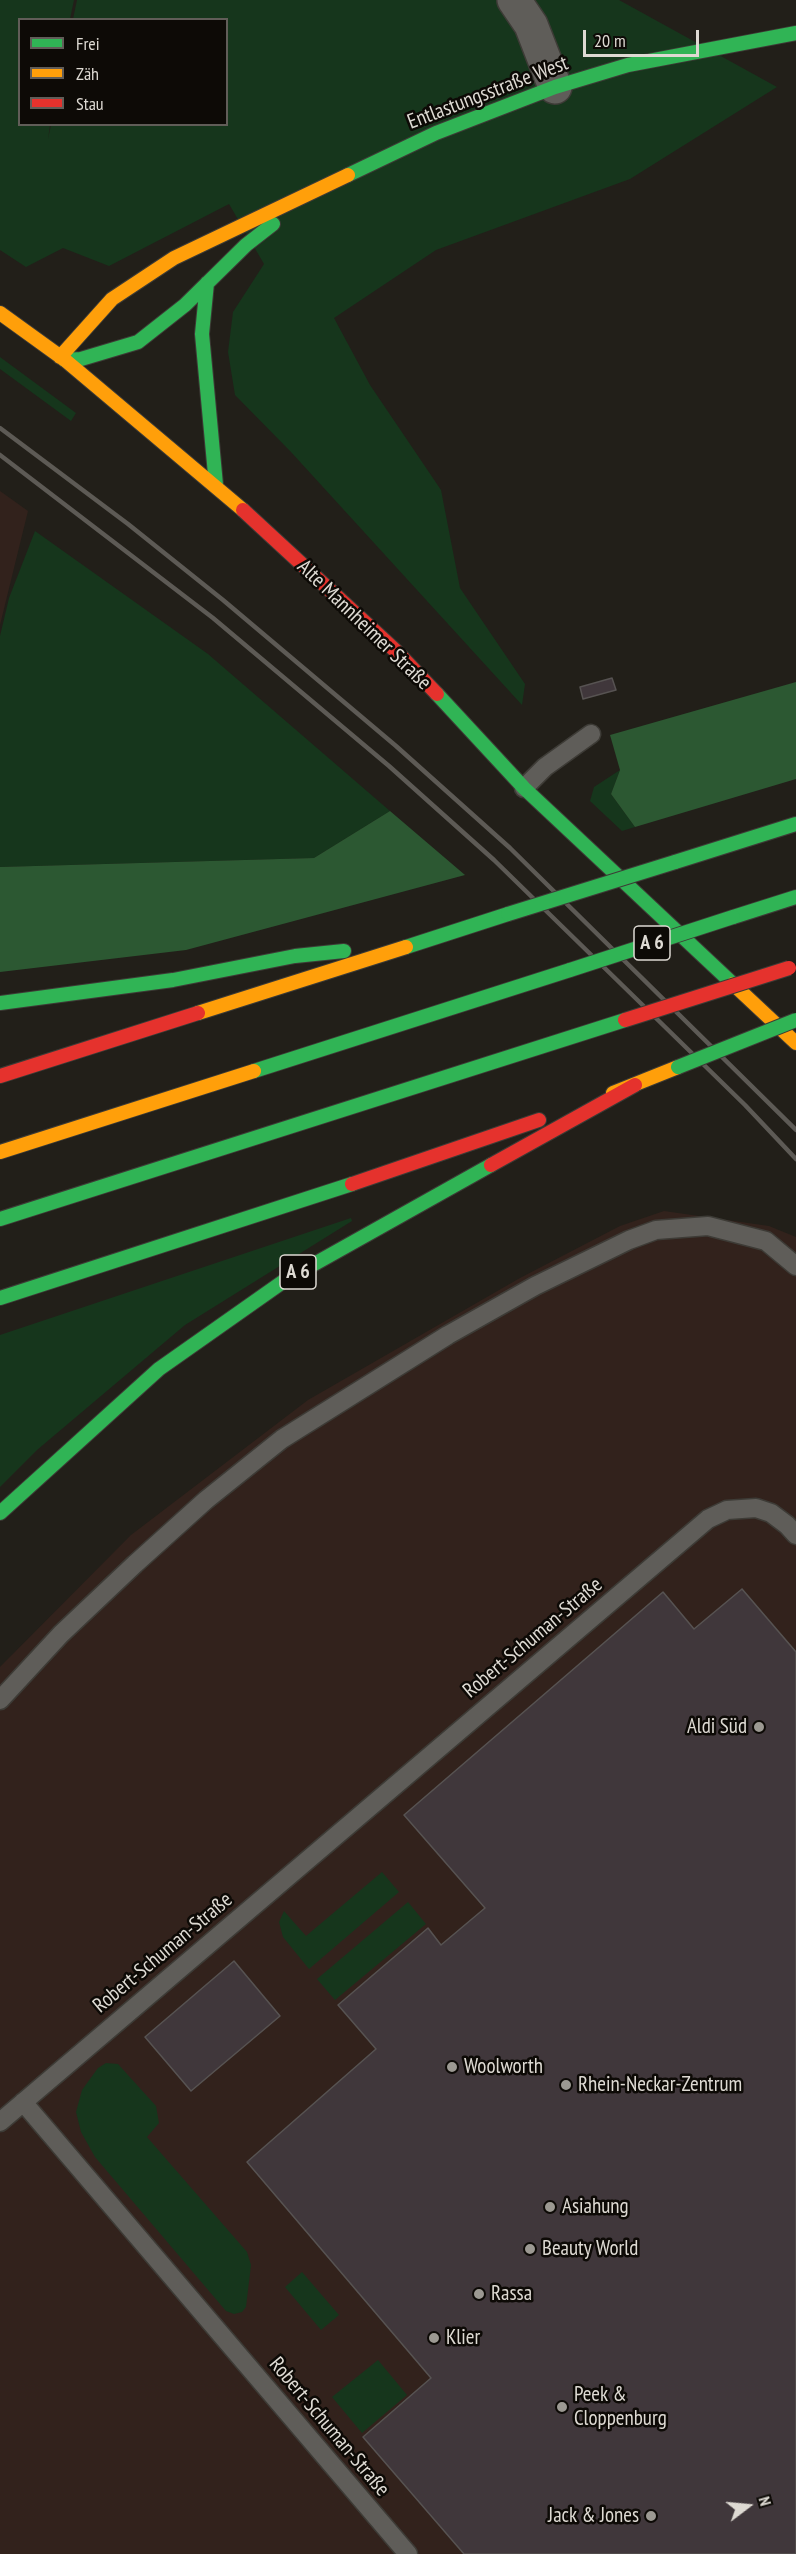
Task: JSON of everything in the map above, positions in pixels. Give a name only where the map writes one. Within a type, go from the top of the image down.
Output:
[{"type":"main road","name":"Entlastungsstraße West","points":[[62,358],[124,289],[174,258],[436,133],[555,87],[628,65],[796,33]]},
{"type":"main road","name":"Entlastungsstraße West","points":[[62,358],[81,359],[138,342],[207,283],[246,245],[310,195]]},
{"type":"main road","points":[[207,283],[202,334],[216,485]]},
{"type":"main road","name":"Alte Mannheimer Straße","points":[[0,313],[62,358],[216,485],[398,653],[524,788],[796,1043]]},
{"type":"main road","points":[[0,1076],[796,824]]},
{"type":"main road","name":"A 6","points":[[0,1152],[796,897]]},
{"type":"main road","points":[[0,1003],[173,980],[295,956],[424,941]]},
{"type":"main road","points":[[0,1219],[792,967]]},
{"type":"main road","name":"A 6","points":[[0,1298],[254,1217],[635,1085],[796,1020]]},
{"type":"main road","name":"A 6","points":[[0,1513],[28,1485],[159,1369],[284,1281],[635,1085]]},
{"type":"street","points":[[514,0],[531,25],[555,87]]},
{"type":"lane","points":[[524,788],[545,767],[591,734]]},
{"type":"lane","points":[[0,1701],[62,1634],[135,1564],[206,1500],[282,1439],[448,1335],[535,1286],[629,1240],[656,1230],[708,1226],[766,1241],[796,1266]]},
{"type":"lane","name":"Robert-Schuman-Straße","points":[[408,2554],[23,2102],[708,1519],[727,1510],[756,1508],[771,1513],[796,1535]]},
{"type":"lane","points":[[0,2122],[23,2102]]},
{"type":"shaded area","points":[[0,491],[28,511],[0,625]]},
{"type":"shaded area","points":[[664,1211],[769,1226],[796,1237],[796,2554],[0,2554],[0,1667],[131,1535],[308,1400],[520,1278],[620,1226]]},
{"type":"green space","points":[[0,0],[74,0],[70,18],[18,18],[18,126],[50,126],[48,139],[51,126],[228,126],[228,18],[73,18],[77,0],[619,0],[777,87],[630,179],[436,250],[334,318],[370,385],[441,490],[460,588],[525,684],[522,705],[291,452],[235,395],[228,352],[233,312],[264,264],[229,204],[109,266],[63,248],[26,267],[0,250]]},
{"type":"green space","points":[[0,357],[76,413],[71,421],[0,369]]},
{"type":"green space","points":[[35,531],[208,654],[390,811],[314,858],[0,867],[0,636],[9,598]]},
{"type":"green space","points":[[796,682],[796,779],[635,827],[611,794],[620,770],[610,735]]},
{"type":"green space","points":[[620,770],[611,794],[635,827],[622,831],[590,801],[594,787]]},
{"type":"green space","points":[[390,811],[465,875],[186,950],[0,972],[0,867],[314,858]]},
{"type":"green space","points":[[351,1218],[352,1221],[185,1325],[37,1450],[0,1487],[0,1335]]},
{"type":"green space","points":[[382,1872],[399,1892],[309,1969],[283,1937],[279,1922],[284,1911],[306,1936]]},
{"type":"green space","points":[[408,1902],[426,1924],[335,2000],[317,1979]]},
{"type":"green space","points":[[106,2063],[118,2064],[156,2106],[159,2123],[147,2137],[247,2252],[251,2265],[246,2307],[242,2312],[234,2314],[226,2311],[95,2157],[81,2132],[76,2112],[82,2090],[98,2068]]},
{"type":"green space","points":[[302,2272],[339,2315],[321,2330],[285,2287]]},
{"type":"green space","points":[[378,2360],[407,2395],[362,2433],[332,2397]]},
{"type":"building","points":[[612,678],[616,690],[583,699],[580,687]]},
{"type":"building","name":"Rhein-Neckar-Zentrum","points":[[742,1589],[796,1652],[796,2554],[464,2554],[363,2437],[431,2378],[247,2162],[376,2049],[338,2005],[428,1928],[441,1945],[485,1908],[404,1815],[663,1592],[694,1629]]},
{"type":"building","points":[[234,1961],[280,2016],[191,2091],[145,2037]]},
{"type":"railway","points":[[0,428],[128,524],[223,600],[396,746],[510,848],[796,1130]]},
{"type":"railway","points":[[0,455],[213,618],[389,766],[494,860],[745,1105],[796,1159]]},
{"type":"traffic: fast","points":[[348,175],[436,133],[555,87],[628,65],[796,33]]},
{"type":"traffic: fast","points":[[65,360],[81,359],[138,342],[185,305],[246,245],[273,224]]},
{"type":"traffic: fast","points":[[207,283],[202,334],[216,485]]},
{"type":"traffic: fast","points":[[437,694],[524,788],[733,984]]},
{"type":"traffic: fast","points":[[675,862],[796,824]]},
{"type":"traffic: fast","points":[[508,914],[675,862]]},
{"type":"traffic: fast","points":[[733,917],[796,897]]},
{"type":"traffic: fast","points":[[406,947],[508,914]]},
{"type":"traffic: fast","points":[[570,970],[733,917]]},
{"type":"traffic: fast","points":[[0,1003],[173,980],[295,956],[344,951]]},
{"type":"traffic: fast","points":[[254,1071],[570,970]]},
{"type":"traffic: fast","points":[[0,1219],[625,1020]]},
{"type":"traffic: fast","points":[[678,1067],[796,1020]]},
{"type":"traffic: fast","points":[[0,1513],[159,1369],[284,1281],[491,1165]]},
{"type":"traffic: fast","points":[[0,1298],[352,1184]]},
{"type":"traffic: slow","points":[[60,357],[112,299],[174,258],[348,175]]},
{"type":"traffic: slow","points":[[0,313],[65,360],[243,510]]},
{"type":"traffic: slow","points":[[198,1013],[406,947]]},
{"type":"traffic: slow","points":[[733,984],[796,1043]]},
{"type":"traffic: slow","points":[[613,1093],[678,1067]]},
{"type":"traffic: slow","points":[[0,1152],[254,1071]]},
{"type":"traffic: jam","points":[[243,510],[398,653],[437,694]]},
{"type":"traffic: jam","points":[[625,1020],[789,968]]},
{"type":"traffic: jam","points":[[0,1076],[198,1013]]},
{"type":"traffic: jam","points":[[491,1165],[635,1085]]},
{"type":"traffic: jam","points":[[352,1184],[539,1120]]},
{"type":"place","name":"Aldi Süd","points":[[759,1727]]},
{"type":"place","name":"Woolworth","points":[[452,2067]]},
{"type":"place","name":"Rhein-Neckar-Zentrum","points":[[566,2085]]},
{"type":"place","name":"Asiahung","points":[[550,2207]]},
{"type":"place","name":"Beauty World","points":[[530,2249]]},
{"type":"place","name":"Rassa","points":[[479,2294]]},
{"type":"place","name":"Klier","points":[[434,2338]]},
{"type":"place","name":"Peek & Cloppenburg","points":[[562,2407]]},
{"type":"place","name":"Jack & Jones","points":[[651,2516]]}]
